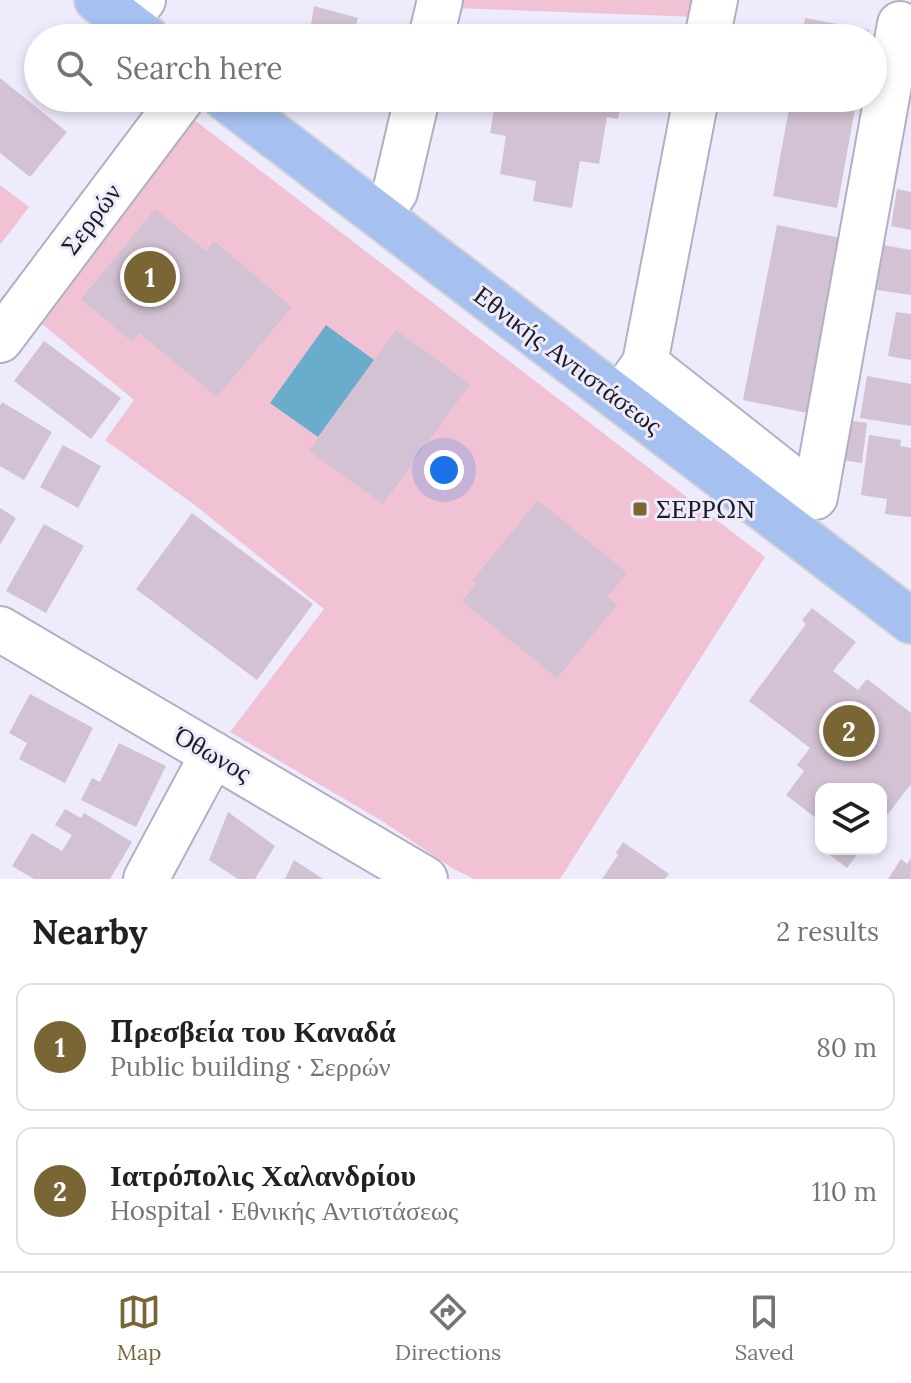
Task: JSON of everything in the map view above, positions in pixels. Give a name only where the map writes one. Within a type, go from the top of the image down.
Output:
[{"type":"main road","name":"Εθνικής Αντιστάσεως","points":[[243,112],[620,399],[803,513],[911,621]]},
{"type":"street","points":[[434,24],[440,0]]},
{"type":"street","points":[[710,24],[715,0]]},
{"type":"street","points":[[887,90],[900,24]]},
{"type":"street","name":"Σερρών","points":[[0,340],[171,112]]},
{"type":"street","points":[[379,215],[395,192],[414,112]]},
{"type":"street","points":[[620,399],[645,363],[693,112]]},
{"type":"street","points":[[803,513],[883,112]]},
{"type":"street","points":[[645,363],[803,513]]},
{"type":"street","name":"Όθωνος","points":[[0,629],[425,879]]},
{"type":"street","points":[[146,879],[213,754]]},
{"type":"shaded area","points":[[457,0],[700,0],[698,17],[456,8]]},
{"type":"shaded area","points":[[193,119],[765,557],[560,879],[474,879],[230,732],[324,609],[196,506],[105,440],[134,400],[36,319]]},
{"type":"shaded area","points":[[0,185],[29,207],[0,245]]},
{"type":"water","points":[[326,325],[374,360],[318,437],[270,403]]},
{"type":"building","points":[[314,6],[358,18],[356,24],[311,24]]},
{"type":"building","points":[[805,18],[837,24],[804,24]]},
{"type":"building","points":[[0,78],[24,97],[24,112],[42,112],[67,132],[30,177],[0,153]]},
{"type":"building","points":[[494,112],[619,112],[618,119],[607,117],[599,164],[580,161],[572,208],[533,201],[536,181],[500,174],[506,136],[490,133]]},
{"type":"building","points":[[788,112],[854,112],[837,208],[773,196]]},
{"type":"building","points":[[897,189],[911,192],[911,230],[891,226]]},
{"type":"building","points":[[155,209],[206,251],[214,241],[292,307],[217,397],[139,333],[132,342],[81,299]]},
{"type":"building","points":[[777,225],[841,238],[808,413],[743,400]]},
{"type":"building","points":[[883,245],[911,250],[911,295],[877,290]]},
{"type":"building","points":[[896,312],[911,314],[911,360],[888,356]]},
{"type":"building","points":[[396,330],[470,384],[383,504],[309,451]]},
{"type":"building","points":[[44,341],[121,398],[91,439],[14,381]]},
{"type":"building","points":[[867,376],[911,384],[911,426],[860,418]]},
{"type":"building","points":[[2,402],[52,432],[24,480],[0,466]]},
{"type":"building","points":[[847,420],[867,423],[862,463],[842,460]]},
{"type":"building","points":[[869,435],[901,440],[900,446],[911,448],[911,517],[885,514],[887,499],[861,495]]},
{"type":"building","points":[[63,445],[101,466],[78,508],[40,487]]},
{"type":"building","points":[[538,500],[627,573],[607,597],[617,605],[557,678],[462,601],[476,584],[472,581]]},
{"type":"building","points":[[0,508],[16,518],[0,545]]},
{"type":"building","points":[[192,513],[313,604],[257,680],[136,589]]},
{"type":"building","points":[[44,524],[84,546],[46,613],[6,591]]},
{"type":"building","points":[[812,608],[856,642],[833,671],[858,690],[867,679],[911,713],[911,784],[887,815],[887,783],[815,783],[815,817],[786,795],[804,771],[797,765],[810,748],[749,701],[806,624],[802,620]]},
{"type":"building","points":[[30,694],[93,728],[65,783],[19,759],[27,743],[9,733]]},
{"type":"building","points":[[119,743],[166,766],[136,827],[81,800],[92,778],[100,782]]},
{"type":"building","points":[[65,809],[81,818],[84,813],[132,842],[110,879],[34,879],[12,866],[32,833],[62,851],[72,835],[55,825]]},
{"type":"building","points":[[228,812],[275,846],[255,879],[238,879],[209,860]]},
{"type":"building","points":[[623,842],[669,874],[665,879],[602,879]]},
{"type":"building","points":[[830,855],[857,855],[847,868]]},
{"type":"building","points":[[911,858],[911,879],[888,879],[901,859],[907,864]]},
{"type":"building","points":[[294,860],[323,879],[285,879]]},
{"type":"place","name":"Πρεσβεία του Καναδά","points":[[150,277]]},
{"type":"place","name":"ΣΕΡΡΩΝ","points":[[640,509]]},
{"type":"place","name":"Ιατρόπολις Χαλανδρίου","points":[[849,731]]}]
